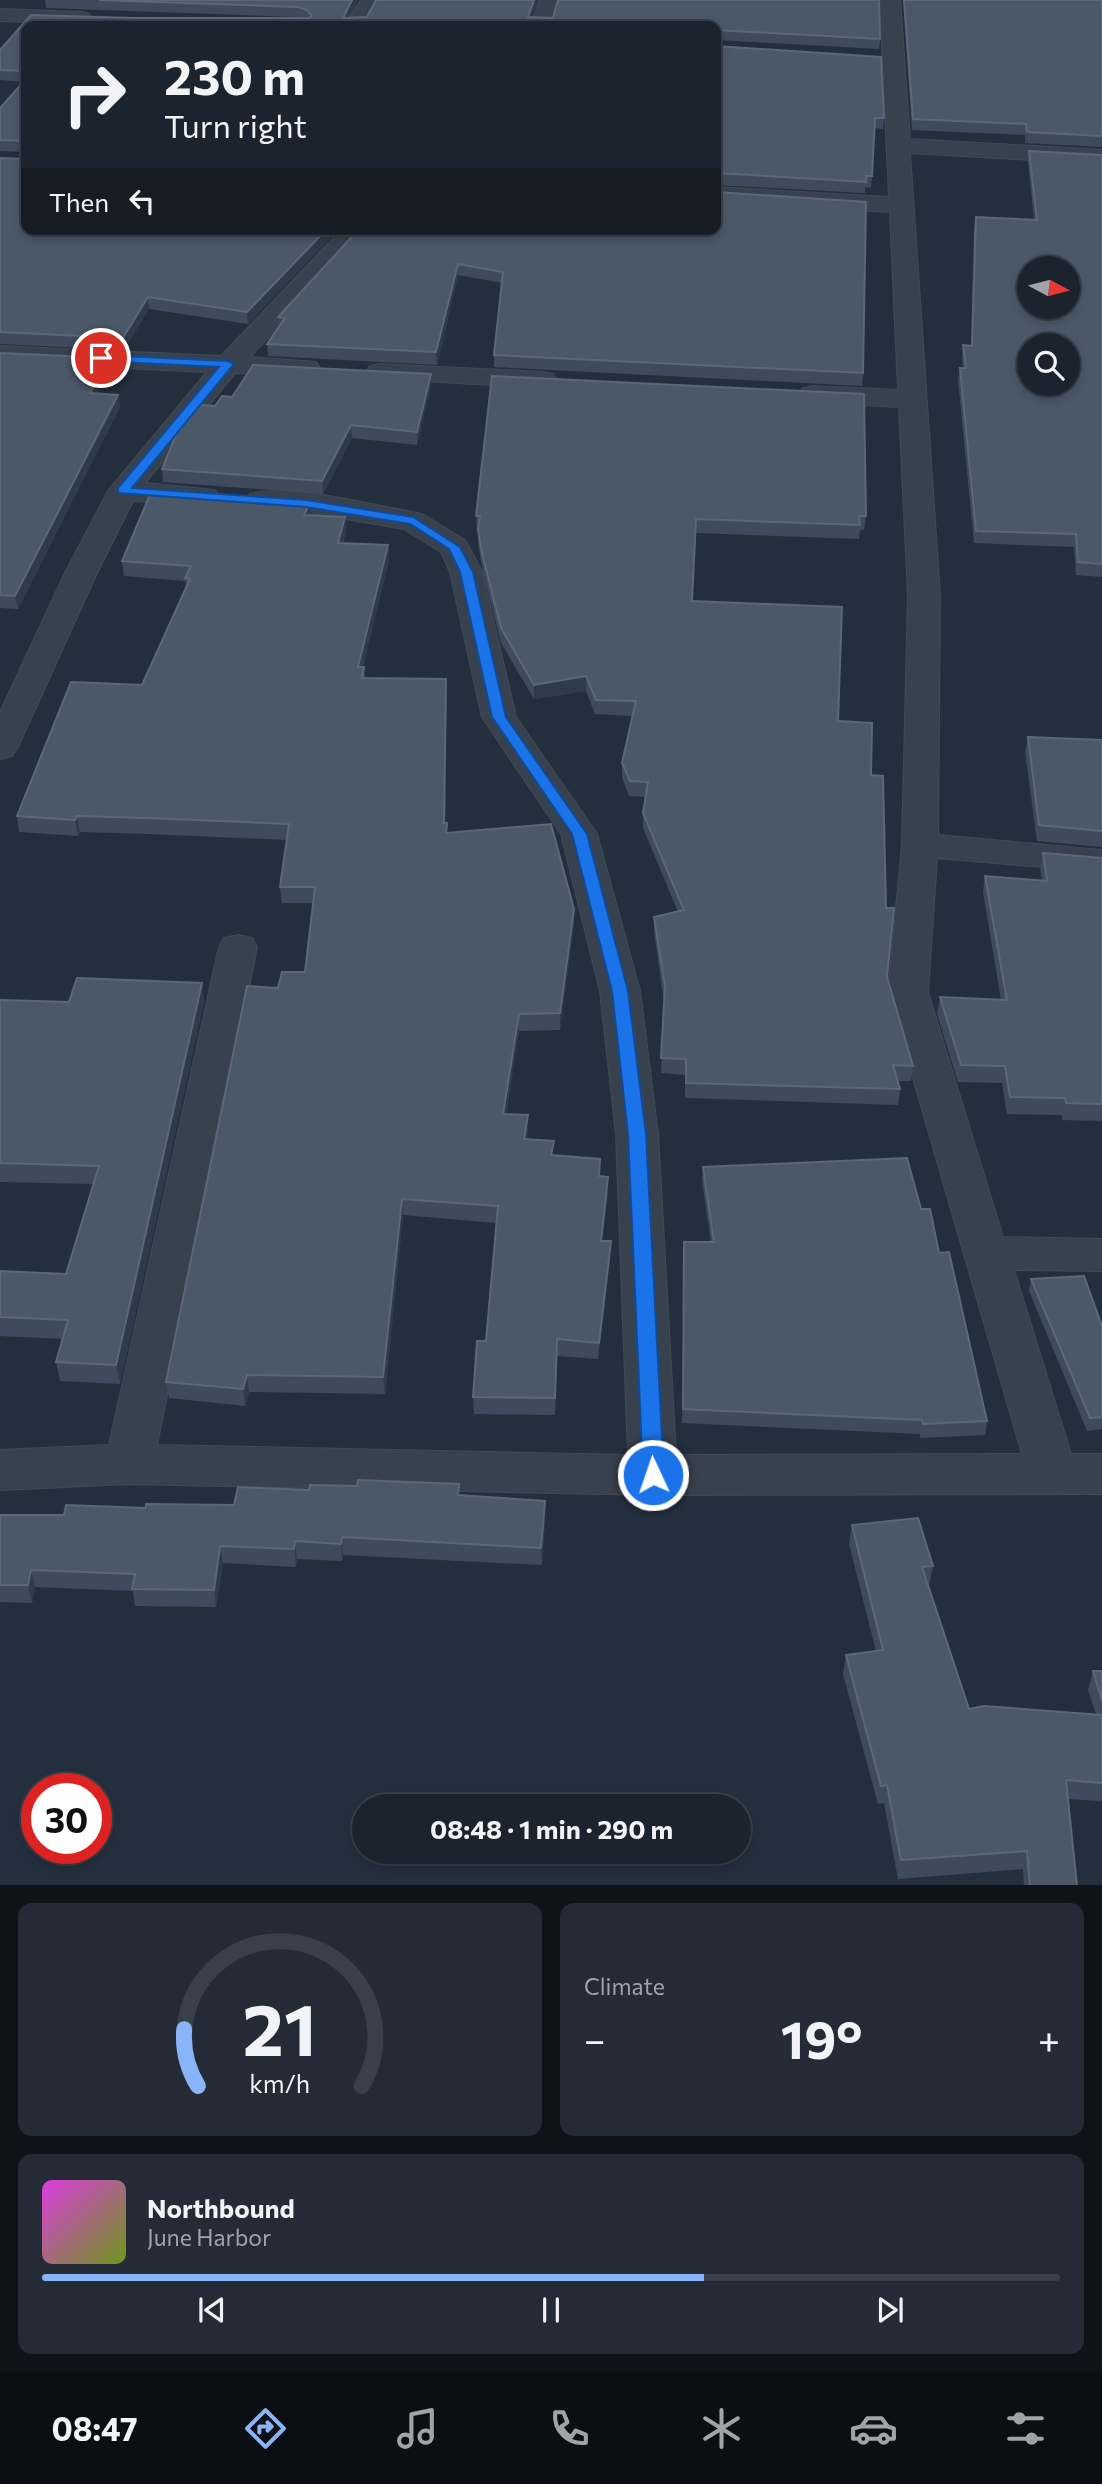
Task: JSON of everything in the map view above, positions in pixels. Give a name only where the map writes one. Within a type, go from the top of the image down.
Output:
[{"type":"street","points":[[358,21],[371,0]]},
{"type":"street","points":[[543,21],[550,0]]},
{"type":"street","points":[[890,0],[880,59],[900,145],[924,595],[920,845],[908,992],[1052,1473]]},
{"type":"street","points":[[0,15],[109,19]]},
{"type":"street","points":[[900,145],[1102,157]]},
{"type":"street","points":[[721,194],[903,205]]},
{"type":"street","points":[[0,749],[80,575],[123,491],[228,364],[350,235]]},
{"type":"street","points":[[0,354],[570,382]]},
{"type":"street","points":[[790,393],[913,399]]},
{"type":"street","points":[[123,491],[306,503],[413,521],[454,547],[466,572],[499,717],[579,834],[620,991],[637,1134],[653,1475]]},
{"type":"street","points":[[920,845],[1102,861]]},
{"type":"street","points":[[129,1464],[238,947]]},
{"type":"street","points":[[987,1253],[1102,1255]]},
{"type":"street","points":[[0,1470],[129,1464],[653,1475],[1102,1474]]},
{"type":"building","points":[[99,0],[352,0],[343,18],[367,17],[376,0],[534,0],[528,17],[553,18],[558,0],[879,0],[880,39],[721,30],[721,21],[26,21],[31,15],[134,18],[312,16],[307,10],[298,7]]},
{"type":"building","points":[[904,0],[1102,0],[1102,136],[1027,132],[1026,124],[913,119]]},
{"type":"building","points":[[21,26],[21,71],[0,70],[0,50]]},
{"type":"building","points":[[721,46],[881,57],[884,118],[875,118],[872,176],[866,176],[866,182],[721,173]]},
{"type":"building","points":[[21,85],[21,141],[0,140],[0,108]]},
{"type":"building","points":[[1029,151],[1102,155],[1102,564],[1078,562],[1076,534],[976,531],[960,368],[966,368],[963,345],[972,346],[976,217],[1037,220]]},
{"type":"building","points":[[0,158],[21,159],[21,235],[321,235],[247,312],[148,297],[123,338],[0,332]]},
{"type":"building","points":[[721,192],[866,202],[863,373],[494,355],[503,272],[458,264],[436,352],[267,344],[285,318],[278,317],[353,235],[721,235]]},
{"type":"building","points":[[0,353],[111,358],[90,393],[118,395],[15,596],[0,595]]},
{"type":"building","points":[[253,365],[431,374],[417,432],[351,425],[322,481],[162,469],[176,435],[201,405],[215,406],[222,396],[232,397]]},
{"type":"building","points":[[492,376],[864,394],[866,516],[859,516],[860,525],[696,519],[692,601],[842,607],[838,721],[872,723],[871,775],[883,776],[886,908],[894,908],[887,977],[913,1066],[893,1065],[900,1089],[686,1083],[686,1059],[661,1058],[665,986],[654,917],[684,910],[643,813],[648,782],[630,781],[622,763],[636,701],[596,700],[586,676],[534,685],[501,628],[482,553],[478,530],[480,516],[476,516]]},
{"type":"building","points":[[152,490],[311,501],[304,515],[345,517],[338,543],[388,545],[358,667],[364,667],[362,678],[446,679],[446,833],[551,824],[574,909],[560,1013],[519,1014],[503,1114],[528,1115],[524,1139],[554,1141],[551,1155],[600,1159],[599,1176],[608,1177],[601,1241],[611,1241],[599,1343],[557,1339],[555,1398],[473,1397],[477,1341],[486,1341],[498,1206],[402,1199],[383,1377],[247,1375],[243,1389],[166,1382],[247,986],[278,988],[282,972],[305,972],[315,887],[280,887],[289,824],[77,816],[75,820],[17,816],[71,682],[142,685],[190,579],[185,578],[191,566],[122,561]]},
{"type":"building","points":[[1028,737],[1102,740],[1102,831],[1039,825]]},
{"type":"building","points":[[1043,853],[1102,858],[1102,1104],[1066,1103],[1065,1098],[1010,1097],[1005,1066],[961,1065],[940,997],[1007,1000],[985,876],[1047,881]]},
{"type":"building","points":[[77,978],[202,983],[116,1365],[56,1362],[68,1320],[0,1317],[0,1271],[66,1274],[99,1166],[0,1163],[0,1000],[69,1002]]},
{"type":"building","points":[[907,1158],[921,1209],[930,1209],[939,1253],[949,1252],[987,1421],[923,1424],[922,1420],[683,1409],[684,1242],[714,1242],[703,1167]]},
{"type":"building","points":[[1084,1276],[1102,1326],[1102,1417],[1090,1418],[1031,1279]]},
{"type":"building","points":[[358,1480],[459,1484],[458,1495],[545,1501],[541,1548],[342,1537],[341,1544],[295,1541],[294,1549],[220,1546],[214,1590],[132,1589],[135,1574],[31,1570],[28,1585],[0,1585],[0,1515],[64,1515],[66,1505],[146,1508],[146,1504],[234,1505],[238,1487],[309,1490],[310,1485],[357,1486]]},
{"type":"building","points":[[918,1518],[933,1566],[922,1567],[969,1709],[984,1706],[1102,1715],[1102,1783],[1066,1780],[1077,1885],[1030,1885],[1027,1851],[901,1860],[887,1785],[881,1786],[846,1655],[883,1650],[852,1525]]},
{"type":"building","points":[[1093,1671],[1102,1671],[1102,1701]]},
{"type":"route","points":[[101,358],[228,364],[123,491],[306,503],[413,521],[454,547],[460,559],[466,572],[499,717],[579,834],[620,991],[637,1134],[653,1475]]}]
